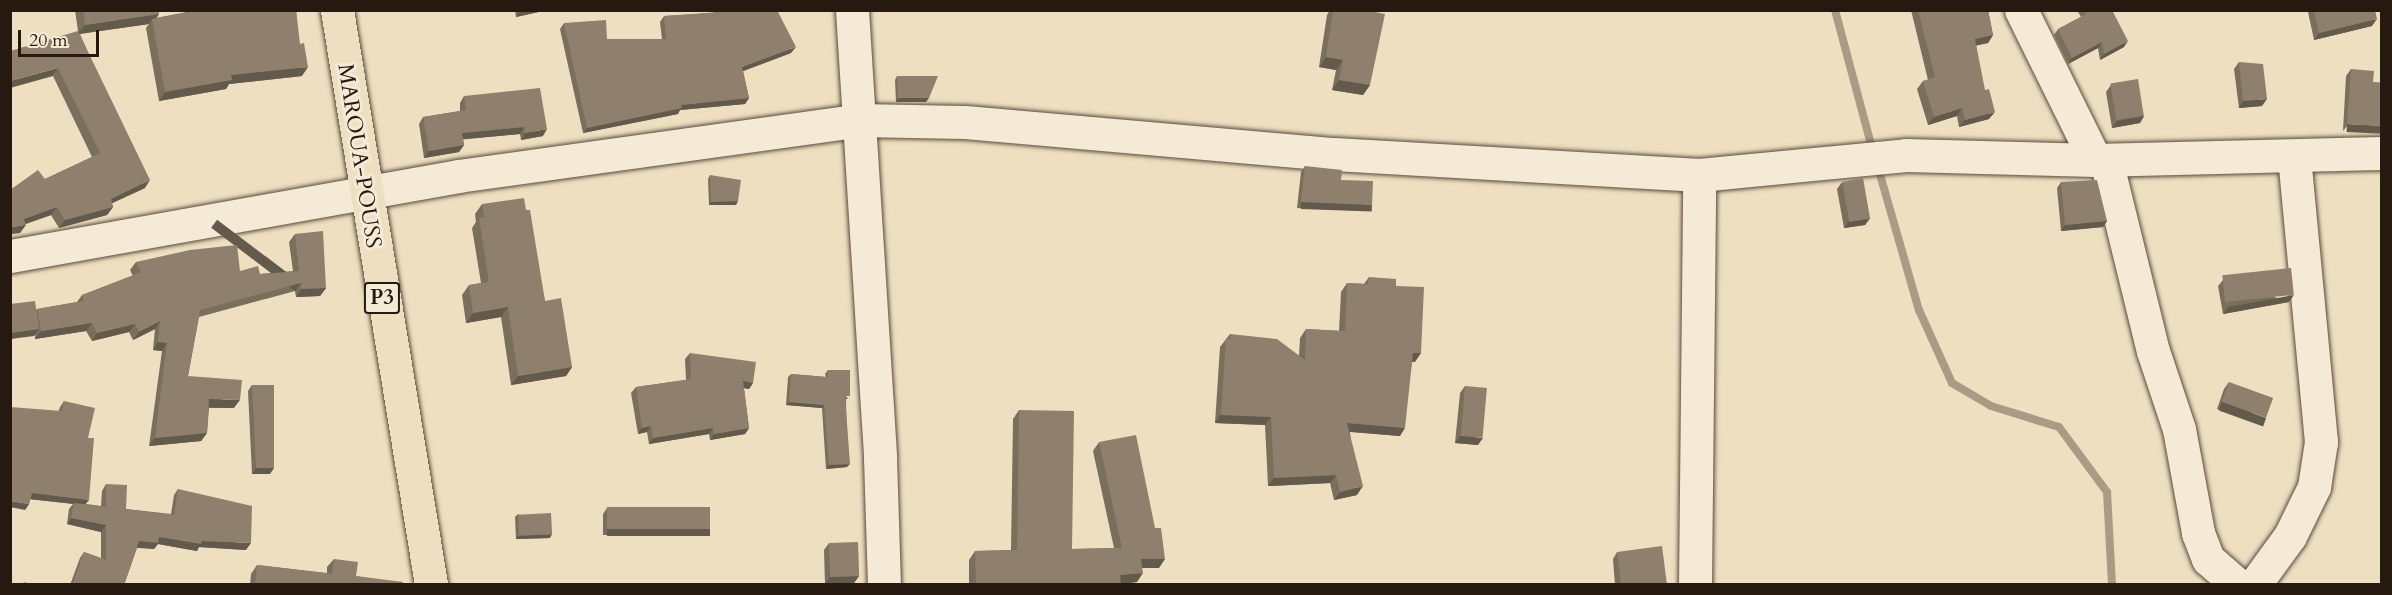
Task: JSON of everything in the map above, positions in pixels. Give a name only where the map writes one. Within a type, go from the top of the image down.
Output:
[{"type":"main road","name":"MAROUA-POUSS","points":[[337,10],[364,194],[431,585]]},
{"type":"street","points":[[852,10],[884,585]]},
{"type":"street","points":[[2021,10],[2101,160],[2153,351],[2179,429],[2198,533],[2208,559],[2237,585]]},
{"type":"street","points":[[10,256],[458,176],[859,120],[965,122],[1335,154],[1699,175],[1855,158],[1906,155],[2101,160],[2382,153]]},
{"type":"street","points":[[2255,585],[2290,536],[2314,487],[2321,442],[2294,156]]},
{"type":"street","points":[[1695,585],[1699,175]]},
{"type":"building","points":[[83,10],[159,10],[159,14],[85,25]]},
{"type":"building","points":[[200,10],[296,10],[300,44],[304,43],[308,67],[231,75],[232,80],[165,92],[152,19]]},
{"type":"building","points":[[718,10],[777,10],[796,47],[742,67],[749,98],[681,105],[682,108],[587,128],[564,23],[606,20],[607,39],[666,39],[664,16],[719,12]]},
{"type":"building","points":[[1333,10],[1365,10],[1385,14],[1370,85],[1339,80],[1343,60],[1326,57]]},
{"type":"building","points":[[1918,10],[1988,10],[1993,35],[1975,39],[1985,90],[1989,89],[1995,112],[1965,120],[1962,108],[1934,117],[1923,81],[1935,77]]},
{"type":"building","points":[[2084,10],[2112,10],[2128,41],[2104,54],[2102,42],[2072,58],[2058,29],[2086,14]]},
{"type":"building","points":[[2314,10],[2375,10],[2377,19],[2319,33]]},
{"type":"building","points":[[78,31],[150,180],[111,199],[113,207],[65,220],[57,207],[24,219],[26,225],[10,228],[10,190],[38,170],[45,179],[100,153],[58,68],[10,81],[10,51]]},
{"type":"building","points":[[2239,62],[2263,64],[2267,99],[2243,101]]},
{"type":"building","points":[[2351,69],[2374,71],[2373,82],[2382,83],[2382,126],[2347,124]]},
{"type":"building","points":[[897,76],[938,76],[929,98],[898,98]]},
{"type":"building","points":[[2138,79],[2144,116],[2116,120],[2110,83]]},
{"type":"building","points":[[540,88],[547,129],[525,133],[524,127],[462,133],[464,145],[429,151],[423,117],[466,110],[464,96]]},
{"type":"building","points":[[1305,166],[1342,170],[1341,180],[1373,181],[1372,205],[1301,202]]},
{"type":"building","points":[[710,175],[741,180],[738,201],[711,202]]},
{"type":"building","points":[[1863,178],[1870,218],[1849,222],[1842,182]]},
{"type":"building","points":[[2097,180],[2107,221],[2065,225],[2061,182]]},
{"type":"building","points":[[524,198],[526,210],[530,210],[545,301],[561,298],[572,367],[518,376],[508,307],[473,313],[469,285],[489,282],[479,218],[484,217],[482,204]]},
{"type":"building","points":[[323,231],[326,288],[301,289],[301,283],[200,310],[188,376],[242,380],[240,400],[209,399],[207,433],[155,438],[167,343],[158,342],[160,321],[139,332],[135,324],[97,333],[92,323],[41,331],[37,309],[84,301],[82,295],[141,272],[136,262],[190,250],[237,245],[240,271],[258,266],[260,274],[299,271],[295,234]]},
{"type":"building","points":[[2291,268],[2294,295],[2225,302],[2222,275]]},
{"type":"building","points":[[1369,277],[1396,279],[1396,286],[1424,287],[1421,353],[1413,353],[1405,428],[1347,423],[1363,486],[1340,492],[1336,475],[1274,478],[1271,417],[1221,415],[1226,338],[1230,339],[1230,334],[1277,339],[1305,360],[1306,329],[1345,331],[1347,283],[1368,284]]},
{"type":"building","points":[[35,301],[39,329],[10,333],[10,304]]},
{"type":"building","points":[[690,353],[756,362],[753,383],[743,381],[749,428],[714,434],[713,428],[653,438],[651,426],[642,428],[636,387],[691,379]]},
{"type":"building","points":[[828,370],[850,370],[850,396],[845,396],[850,464],[829,465],[824,405],[789,402],[791,374],[828,377]]},
{"type":"building","points":[[2229,382],[2273,398],[2266,418],[2222,402]]},
{"type":"building","points":[[252,385],[274,385],[274,468],[256,468]]},
{"type":"building","points":[[1465,386],[1487,388],[1483,438],[1461,436]]},
{"type":"building","points":[[64,401],[95,408],[88,438],[94,438],[89,500],[32,493],[29,504],[10,501],[10,407],[62,411]]},
{"type":"building","points":[[1019,410],[1074,411],[1072,549],[1122,548],[1099,442],[1136,435],[1155,528],[1161,528],[1165,559],[1141,559],[1143,573],[1120,575],[1121,585],[976,585],[975,551],[1017,550]]},
{"type":"building","points":[[106,484],[127,485],[126,509],[174,515],[178,489],[252,506],[251,543],[202,541],[201,544],[159,537],[158,543],[139,541],[124,585],[72,585],[84,552],[106,560],[106,525],[71,518],[74,503],[106,507]]},
{"type":"building","points":[[607,507],[710,507],[710,529],[607,529]]},
{"type":"building","points":[[551,513],[552,534],[519,536],[518,515]]},
{"type":"building","points":[[858,542],[859,576],[830,577],[829,543]]},
{"type":"building","points":[[1662,546],[1667,585],[1621,585],[1617,552]]},
{"type":"building","points":[[334,559],[358,562],[356,576],[403,582],[403,585],[255,585],[257,565],[332,574]]},
{"type":"waterway","points":[[1835,10],[1873,152]]},
{"type":"waterway","points":[[1877,164],[1919,310],[1952,383],[1991,406],[2059,427],[2107,492],[2112,584]]}]
